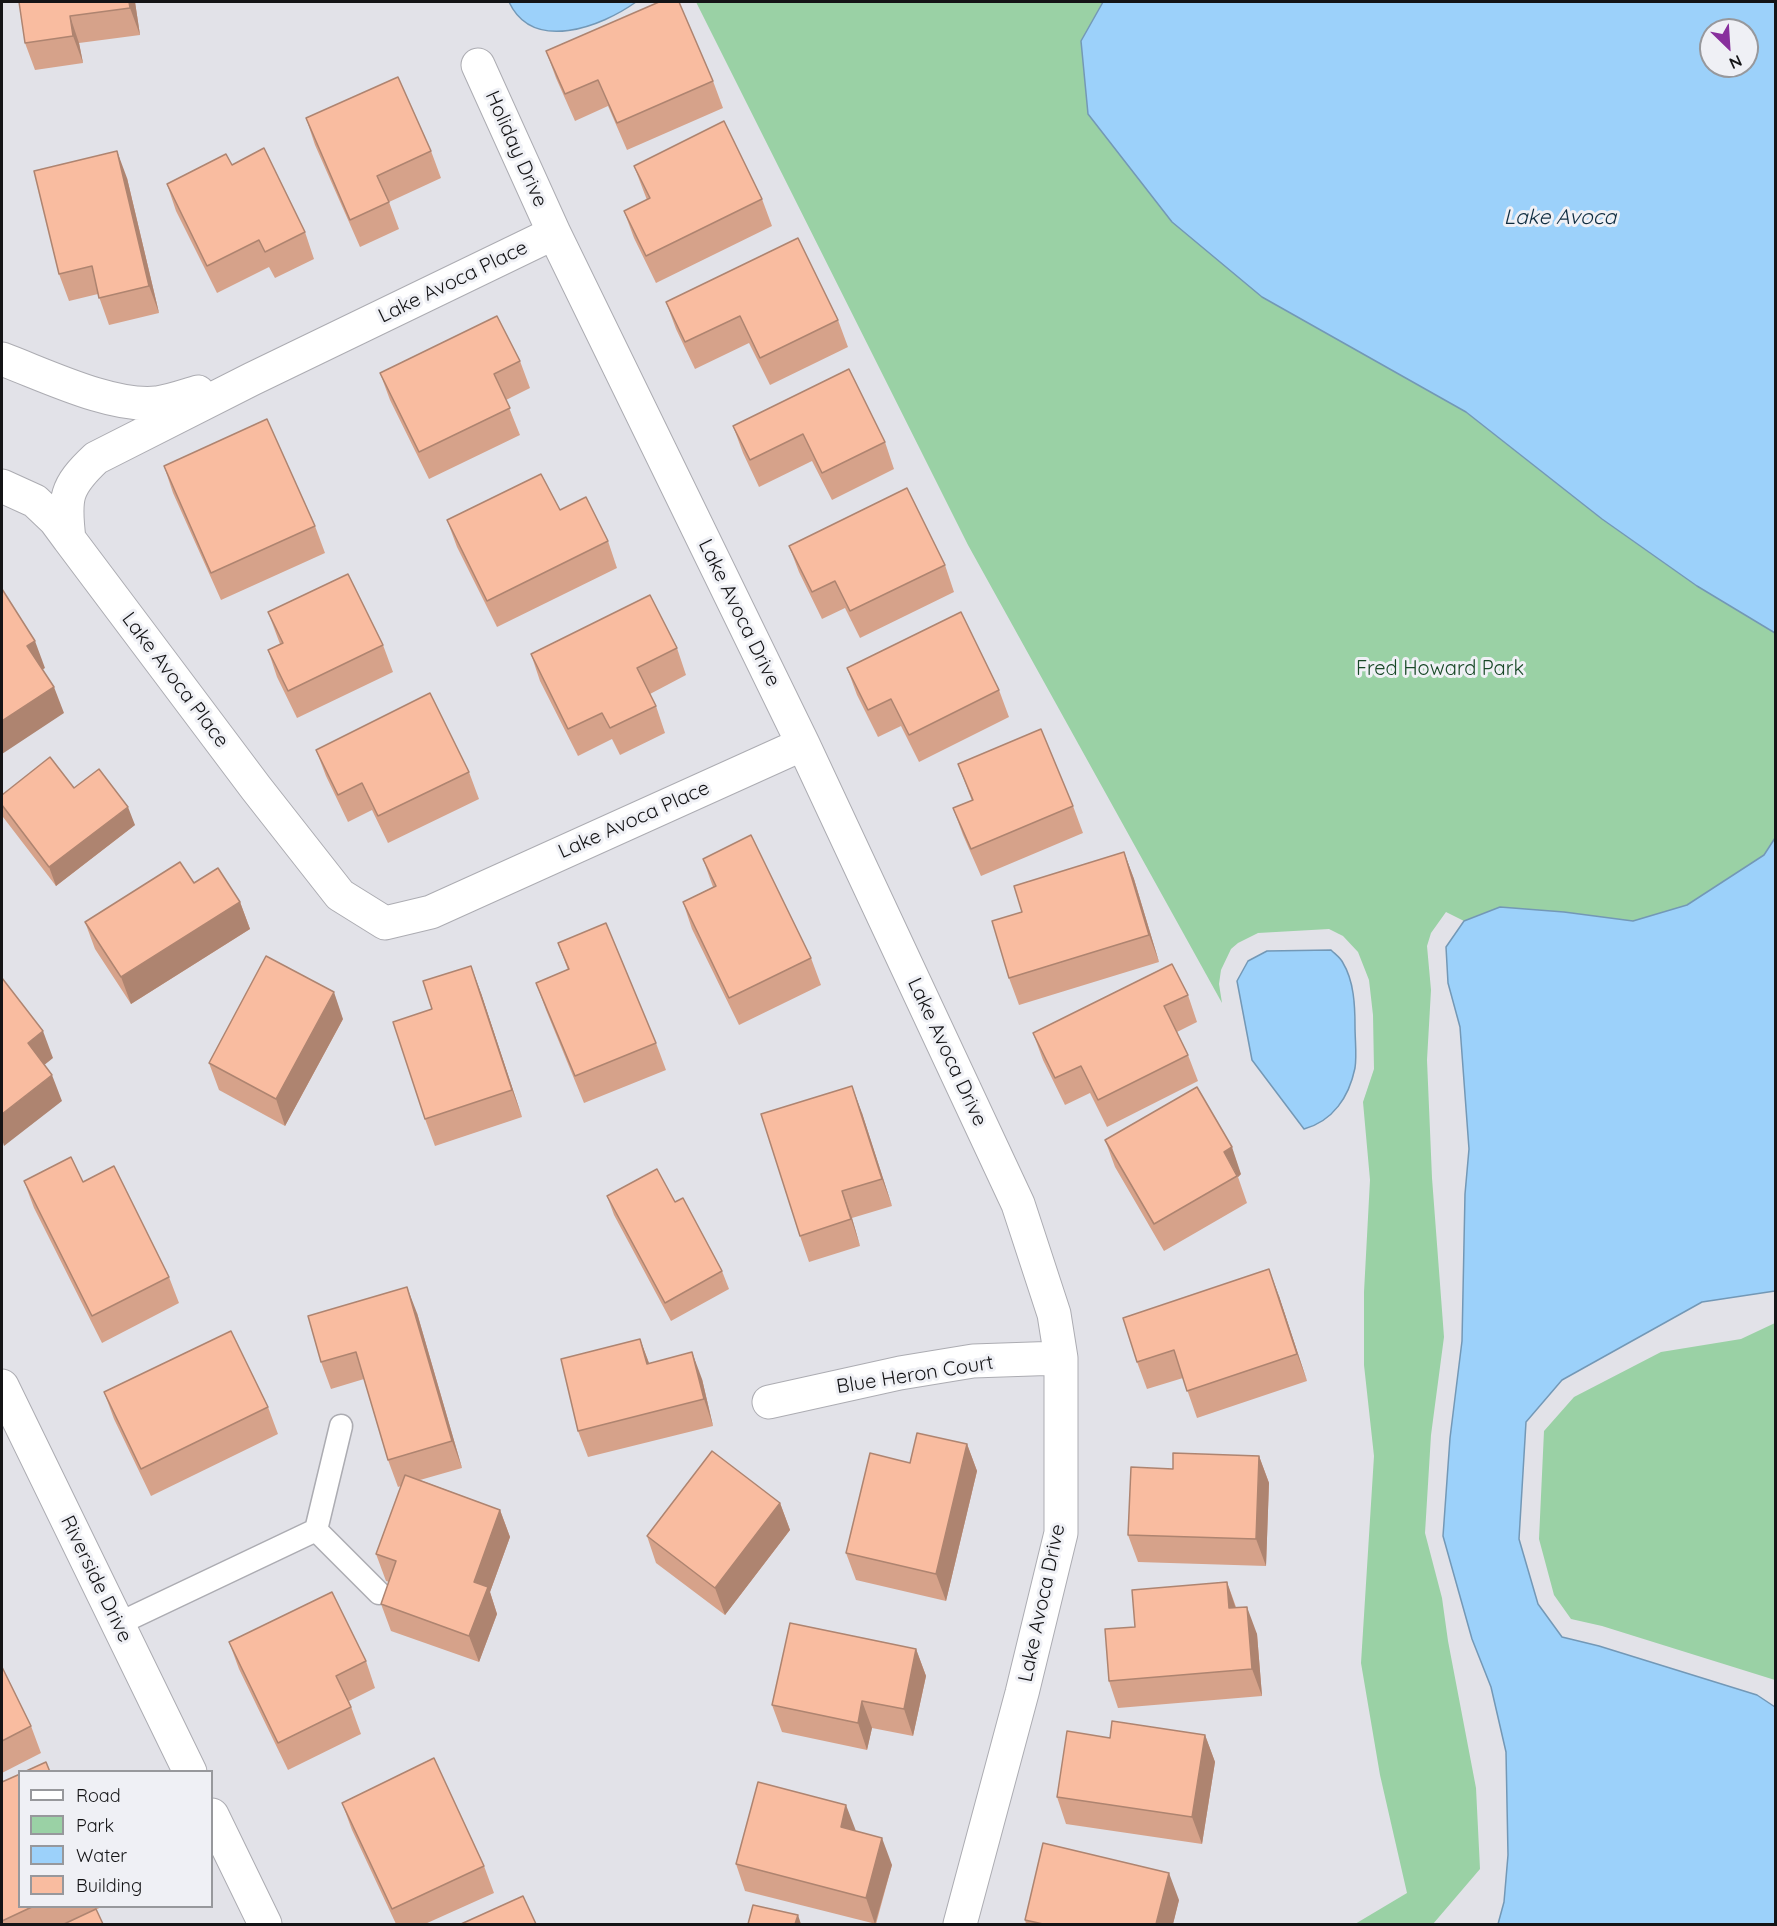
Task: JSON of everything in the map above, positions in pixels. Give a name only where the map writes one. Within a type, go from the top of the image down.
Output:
[{"type":"street","name":"Holiday Drive","points":[[478,65],[554,233]]},
{"type":"street","name":"Lake Avoca Place","points":[[554,233],[252,379],[96,458],[81,472],[67,498],[69,539],[256,788],[340,894],[385,923],[431,912],[803,744]]},
{"type":"street","name":"Lake Avoca Drive","points":[[554,233],[803,744],[1018,1204],[1054,1314],[1061,1358],[1061,1533],[1022,1693],[960,1924]]},
{"type":"street","points":[[2,359],[104,397],[135,402],[157,403],[252,379]]},
{"type":"street","points":[[2,486],[35,501],[55,519],[69,539]]},
{"type":"street","name":"Blue Heron Court","points":[[769,1402],[900,1373],[973,1361],[1061,1358]]},
{"type":"street","name":"Riverside Drive","points":[[2,1386],[189,1770]]},
{"type":"street","points":[[213,1817],[265,1924]]},
{"type":"lane","points":[[316,1530],[341,1426]]},
{"type":"lane","points":[[118,1624],[316,1530]]},
{"type":"lane","points":[[316,1530],[380,1593]]},
{"type":"green space","name":"Fred Howard Park","points":[[696,2],[1103,2],[1081,41],[1262,297],[1466,412],[1602,519],[1697,586],[1775,633],[1775,838],[1764,855],[1687,905],[1633,921],[1500,907],[1464,921],[1446,912],[1431,933],[1427,946],[1431,990],[1427,1060],[1432,1178],[1444,1337],[1431,1435],[1425,1533],[1442,1598],[1476,1788],[1480,1869],[1433,1924],[1355,1924],[1407,1893],[1380,1775],[1361,1663],[1374,1456],[1364,1365],[1364,1292],[1370,1180],[1363,1102],[1374,1069],[1373,1015],[1369,980],[1358,952],[1343,936],[1329,929],[1258,933],[1231,949],[1221,970],[1219,984],[1222,1003],[968,545]]},
{"type":"green space","points":[[1775,1323],[1775,1680],[1602,1626],[1571,1619],[1554,1595],[1539,1539],[1544,1431],[1574,1397],[1661,1352],[1741,1339]]},
{"type":"water","points":[[509,2],[636,2],[605,20],[568,31],[551,31],[534,27],[520,18]]},
{"type":"water","name":"Lake Avoca","points":[[1103,2],[1775,2],[1775,633],[1697,586],[1602,519],[1466,412],[1262,297],[1172,222],[1088,114],[1081,41]]},
{"type":"water","points":[[1775,838],[1775,1291],[1702,1302],[1562,1380],[1526,1422],[1519,1539],[1538,1604],[1562,1637],[1599,1646],[1757,1695],[1775,1707],[1775,1924],[1498,1924],[1504,1902],[1508,1855],[1506,1752],[1491,1687],[1472,1639],[1443,1536],[1450,1438],[1462,1341],[1465,1194],[1469,1149],[1460,1027],[1448,983],[1446,947],[1464,921],[1500,907],[1633,921],[1687,905],[1764,855]]},
{"type":"water","points":[[1331,950],[1342,961],[1352,986],[1355,1010],[1355,1068],[1349,1089],[1338,1106],[1323,1120],[1304,1129],[1252,1060],[1237,981],[1248,961],[1267,951]]},
{"type":"building","points":[[19,2],[129,2],[130,8],[70,16],[73,36],[25,43]]},
{"type":"building","points":[[659,2],[679,2],[713,81],[617,123],[598,80],[565,94],[546,51]]},
{"type":"building","points":[[398,77],[431,151],[377,176],[389,202],[350,220],[306,118]]},
{"type":"building","points":[[724,121],[762,199],[646,256],[624,211],[650,198],[634,166]]},
{"type":"building","points":[[264,148],[305,232],[265,252],[259,240],[207,266],[167,184],[226,154],[232,165]]},
{"type":"building","points":[[117,151],[149,286],[99,298],[92,266],[59,274],[34,171]]},
{"type":"building","points":[[798,238],[838,320],[760,358],[740,316],[685,342],[666,302]]},
{"type":"building","points":[[497,316],[520,361],[494,374],[510,408],[419,452],[380,373]]},
{"type":"building","points":[[849,369],[885,442],[822,473],[803,434],[750,460],[733,426]]},
{"type":"building","points":[[267,419],[315,526],[211,573],[164,466]]},
{"type":"building","points":[[541,474],[560,510],[586,497],[608,541],[487,601],[447,520]]},
{"type":"building","points":[[907,488],[945,565],[850,611],[835,581],[812,592],[789,546]]},
{"type":"building","points":[[348,574],[383,645],[288,691],[268,650],[283,643],[268,612]]},
{"type":"building","points":[[2,589],[35,641],[27,646],[54,687],[2,721]]},
{"type":"building","points":[[650,595],[677,648],[637,668],[656,706],[610,728],[602,713],[568,729],[531,654]]},
{"type":"building","points":[[961,612],[999,690],[909,735],[891,699],[868,710],[847,668]]},
{"type":"building","points":[[430,693],[469,772],[378,816],[362,783],[338,795],[316,750]]},
{"type":"building","points":[[1041,729],[1073,806],[971,849],[953,808],[973,800],[958,764]]},
{"type":"building","points":[[50,757],[74,788],[99,769],[128,807],[49,867],[2,805],[2,795]]},
{"type":"building","points":[[751,835],[811,958],[729,998],[683,902],[716,886],[703,859]]},
{"type":"building","points":[[1124,852],[1149,935],[1009,978],[992,921],[1022,912],[1014,886]]},
{"type":"building","points":[[180,862],[194,883],[218,868],[240,902],[121,977],[85,922]]},
{"type":"building","points":[[606,923],[656,1043],[575,1076],[536,983],[569,969],[558,943]]},
{"type":"building","points":[[266,956],[334,992],[276,1099],[209,1063]]},
{"type":"building","points":[[1172,964],[1188,995],[1164,1006],[1188,1055],[1098,1100],[1081,1066],[1055,1078],[1033,1033]]},
{"type":"building","points":[[471,966],[512,1090],[425,1119],[393,1022],[432,1009],[423,981]]},
{"type":"building","points":[[2,978],[43,1031],[28,1043],[52,1075],[2,1114]]},
{"type":"building","points":[[852,1086],[882,1179],[842,1191],[851,1219],[800,1236],[761,1114]]},
{"type":"building","points":[[1197,1087],[1232,1147],[1224,1152],[1237,1176],[1154,1224],[1105,1140]]},
{"type":"building","points":[[71,1157],[83,1182],[114,1166],[169,1277],[92,1316],[24,1181]]},
{"type":"building","points":[[657,1169],[675,1202],[683,1198],[722,1271],[665,1303],[607,1196]]},
{"type":"building","points":[[1269,1269],[1297,1354],[1187,1391],[1174,1350],[1137,1362],[1123,1318]]},
{"type":"building","points":[[407,1287],[452,1441],[388,1460],[356,1352],[321,1362],[308,1316]]},
{"type":"building","points":[[231,1331],[268,1407],[141,1469],[104,1392]]},
{"type":"building","points":[[640,1339],[647,1364],[692,1352],[704,1399],[578,1431],[561,1359]]},
{"type":"building","points":[[917,1433],[967,1444],[936,1574],[846,1553],[870,1453],[910,1463]]},
{"type":"building","points":[[712,1451],[780,1503],[715,1588],[647,1536]]},
{"type":"building","points":[[1173,1453],[1259,1456],[1256,1539],[1128,1535],[1131,1467],[1173,1469]]},
{"type":"building","points":[[405,1475],[500,1510],[474,1582],[488,1587],[469,1636],[381,1604],[396,1561],[376,1554]]},
{"type":"building","points":[[1227,1582],[1229,1608],[1247,1607],[1252,1669],[1109,1681],[1105,1629],[1135,1627],[1132,1590]]},
{"type":"building","points":[[332,1592],[366,1661],[336,1676],[351,1707],[278,1743],[229,1642]]},
{"type":"building","points":[[790,1623],[916,1649],[904,1709],[862,1701],[858,1723],[772,1705]]},
{"type":"building","points":[[2,1667],[31,1726],[2,1741]]},
{"type":"building","points":[[1112,1721],[1205,1735],[1192,1817],[1057,1797],[1067,1731],[1110,1738]]},
{"type":"building","points":[[434,1758],[484,1866],[392,1909],[342,1803]]},
{"type":"building","points":[[46,1762],[49,1770],[28,1770]]},
{"type":"building","points":[[18,1775],[18,1908],[30,1908],[2,1921],[2,1782]]},
{"type":"building","points":[[758,1782],[846,1805],[841,1827],[882,1838],[866,1898],[736,1864]]},
{"type":"building","points":[[1043,1843],[1169,1873],[1156,1924],[1043,1924],[1025,1920]]},
{"type":"building","points":[[523,1896],[536,1924],[461,1924]]},
{"type":"building","points":[[753,1905],[798,1915],[795,1924],[748,1924]]},
{"type":"building","points":[[96,1909],[103,1924],[64,1924]]}]
